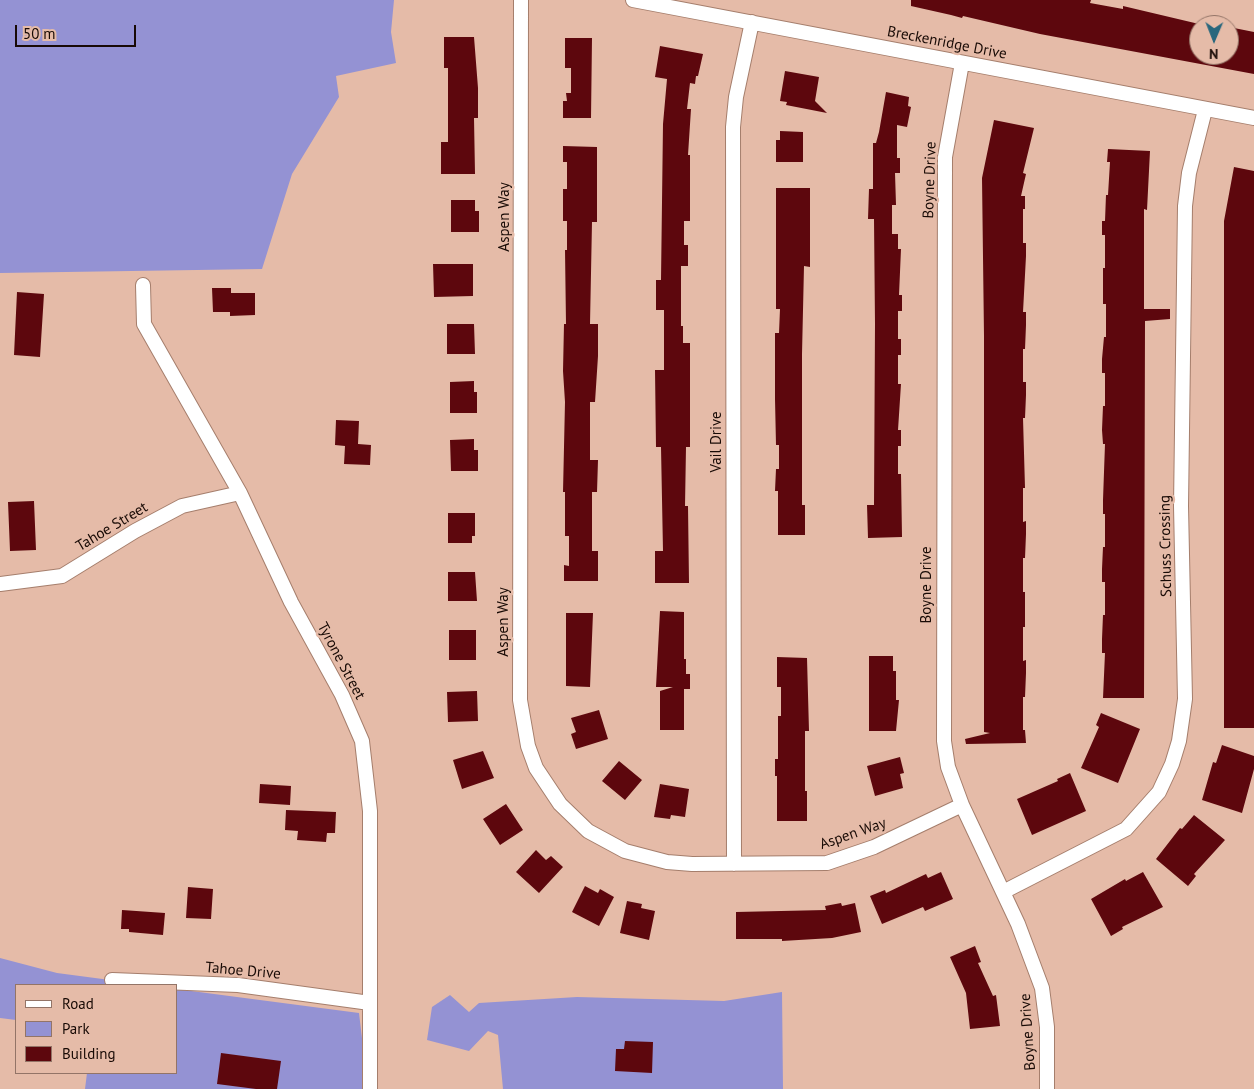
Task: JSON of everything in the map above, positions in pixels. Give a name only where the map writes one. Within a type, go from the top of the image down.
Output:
[{"type":"street","name":"Aspen Way","points":[[521,0],[520,700],[528,746],[536,768],[560,804],[588,831],[605,841],[644,858],[667,862],[734,864],[827,863],[874,846],[962,805]]},
{"type":"street","name":"Breckenridge Drive","points":[[633,0],[1254,118]]},
{"type":"street","name":"Vail Drive","points":[[734,864],[733,127],[736,97],[752,22]]},
{"type":"street","name":"Boyne Drive","points":[[962,63],[945,157],[944,741],[948,767],[962,805],[1018,924],[1042,988],[1047,1027],[1048,1089]]},
{"type":"street","name":"Schuss Crossing","points":[[1003,892],[1126,829],[1159,792],[1172,764],[1179,741],[1185,699],[1181,506],[1185,206],[1189,173],[1205,110]]},
{"type":"street","name":"Tyrone Street","points":[[143,285],[144,324],[240,493],[292,602],[342,695],[362,742],[370,811],[370,1089]]},
{"type":"street","name":"Tahoe Street","points":[[0,584],[62,576],[135,531],[182,506],[240,493]]},
{"type":"street","name":"Tahoe Drive","points":[[112,980],[238,985],[370,1004]]},
{"type":"green space","points":[[0,0],[394,0],[391,32],[396,63],[336,76],[339,97],[292,174],[262,269],[0,273]]},
{"type":"green space","points":[[0,958],[57,973],[140,984],[15,984],[15,1020],[0,1018]]},
{"type":"green space","points":[[178,989],[359,1013],[368,1089],[85,1089],[87,1074],[178,1074]]},
{"type":"green space","points":[[782,992],[783,1089],[503,1089],[498,1035],[488,1031],[469,1051],[427,1040],[432,1007],[450,995],[469,1012],[479,1003],[577,997],[724,1001]]},
{"type":"building","points":[[911,0],[1091,0],[1090,3],[1123,9],[1123,6],[1189,22],[1189,62],[1040,34],[911,6]]},
{"type":"building","points":[[1239,29],[1254,32],[1254,74],[1206,65],[1239,65]]},
{"type":"building","points":[[444,37],[474,37],[478,88],[478,118],[474,118],[475,174],[441,174],[441,142],[448,142],[448,68],[444,68]]},
{"type":"building","points":[[565,38],[592,38],[591,118],[563,118],[563,101],[567,101],[566,93],[571,93],[571,68],[565,68]]},
{"type":"building","points":[[660,46],[703,54],[695,84],[690,83],[687,109],[691,109],[688,155],[690,155],[690,221],[684,221],[684,245],[688,245],[688,266],[681,266],[681,326],[683,326],[683,343],[690,343],[690,447],[686,447],[685,506],[688,506],[689,583],[655,583],[655,551],[663,551],[661,447],[656,447],[655,370],[664,370],[664,310],[656,310],[656,280],[661,280],[663,124],[667,79],[655,77]]},
{"type":"building","points":[[785,71],[819,77],[815,101],[827,113],[786,105],[787,102],[780,101]]},
{"type":"building","points":[[886,92],[909,97],[908,106],[911,107],[907,127],[897,125],[897,158],[900,158],[900,173],[895,173],[896,205],[892,205],[892,234],[898,234],[898,249],[901,249],[899,295],[902,295],[902,311],[898,311],[898,339],[901,339],[901,355],[898,355],[898,384],[901,384],[898,430],[901,430],[901,446],[898,446],[898,474],[901,474],[902,537],[868,538],[867,505],[874,505],[875,324],[874,219],[868,219],[869,189],[873,189],[873,143],[876,143],[879,132]]},
{"type":"building","points":[[994,120],[1034,128],[1023,173],[1026,174],[1021,196],[1025,196],[1023,243],[1026,243],[1023,312],[1026,312],[1025,349],[1023,349],[1023,382],[1026,382],[1026,395],[1025,418],[1023,418],[1025,488],[1023,488],[1023,522],[1026,521],[1026,534],[1025,558],[1023,558],[1025,627],[1023,627],[1023,661],[1026,660],[1026,673],[1025,697],[1023,697],[1023,730],[1025,730],[1026,743],[966,744],[965,739],[990,733],[984,732],[982,178]]},
{"type":"building","points":[[780,131],[803,132],[803,162],[776,162],[776,140],[780,140]]},
{"type":"building","points":[[563,146],[597,147],[597,222],[592,222],[590,324],[598,324],[598,356],[595,402],[590,402],[590,460],[598,460],[597,492],[592,492],[592,551],[598,551],[598,581],[564,581],[564,565],[569,566],[569,536],[565,536],[565,492],[563,492],[565,402],[563,371],[564,324],[566,324],[565,250],[567,250],[567,221],[563,221],[563,189],[567,189],[567,162],[563,162]]},
{"type":"building","points":[[1108,149],[1150,151],[1147,210],[1144,209],[1144,309],[1170,309],[1170,319],[1145,321],[1144,698],[1103,698],[1105,653],[1102,653],[1102,639],[1103,615],[1105,615],[1105,582],[1102,582],[1102,569],[1103,547],[1105,547],[1103,500],[1105,444],[1103,444],[1102,430],[1103,406],[1105,406],[1105,373],[1102,373],[1102,359],[1104,337],[1106,337],[1106,304],[1103,304],[1105,235],[1102,235],[1102,221],[1105,221],[1106,195],[1108,195],[1110,162],[1107,162]]},
{"type":"building","points":[[1234,167],[1254,171],[1254,728],[1224,728],[1224,221]]},
{"type":"building","points":[[776,188],[810,188],[810,267],[804,266],[802,354],[802,505],[805,505],[805,535],[778,535],[778,491],[775,491],[776,469],[779,469],[779,445],[776,445],[775,333],[779,333],[780,309],[776,309]]},
{"type":"building","points":[[451,200],[475,200],[475,211],[479,211],[479,232],[451,232]]},
{"type":"building","points":[[433,264],[473,264],[473,296],[434,297]]},
{"type":"building","points":[[212,288],[231,288],[231,293],[255,293],[255,315],[230,316],[230,312],[213,312]]},
{"type":"building","points":[[17,292],[44,294],[40,357],[14,355]]},
{"type":"building","points":[[447,324],[474,324],[475,354],[447,354]]},
{"type":"building","points":[[474,381],[474,392],[477,392],[477,413],[450,413],[450,382]]},
{"type":"building","points":[[336,420],[359,421],[358,444],[371,445],[370,465],[344,464],[345,446],[335,445]]},
{"type":"building","points":[[474,439],[474,450],[478,450],[478,471],[451,471],[450,440]]},
{"type":"building","points":[[34,501],[36,550],[10,551],[8,502]]},
{"type":"building","points":[[448,513],[475,513],[475,536],[472,536],[472,543],[448,543]]},
{"type":"building","points":[[448,572],[475,572],[477,601],[448,601]]},
{"type":"building","points":[[660,611],[684,612],[684,659],[686,659],[686,674],[690,674],[690,689],[684,689],[684,730],[660,730],[660,691],[673,687],[656,687]]},
{"type":"building","points":[[566,613],[593,613],[590,687],[566,686]]},
{"type":"building","points":[[449,630],[476,630],[476,660],[449,660]]},
{"type":"building","points":[[869,656],[893,656],[893,671],[896,671],[896,700],[899,700],[896,731],[869,731]]},
{"type":"building","points":[[777,657],[807,658],[809,731],[805,731],[805,791],[807,791],[807,821],[777,821],[775,759],[778,759],[778,716],[781,716],[781,687],[777,687]]},
{"type":"building","points":[[477,691],[478,721],[448,722],[447,692]]},
{"type":"building","points":[[599,710],[608,739],[576,749],[571,734],[576,732],[571,718]]},
{"type":"building","points":[[1101,713],[1140,729],[1118,783],[1081,768],[1099,727],[1096,725]]},
{"type":"building","points":[[1222,745],[1254,756],[1254,769],[1242,813],[1202,800],[1213,762],[1216,763]]},
{"type":"building","points":[[483,751],[494,778],[462,789],[453,760]]},
{"type":"building","points":[[900,757],[904,773],[900,774],[903,788],[875,796],[867,766]]},
{"type":"building","points":[[619,761],[642,780],[625,800],[602,781]]},
{"type":"building","points":[[1070,773],[1086,811],[1032,835],[1017,799],[1058,781],[1057,779]]},
{"type":"building","points":[[260,784],[291,786],[290,805],[259,803]]},
{"type":"building","points":[[660,784],[689,789],[685,817],[671,815],[670,819],[654,817]]},
{"type":"building","points":[[506,804],[523,830],[500,845],[483,819]]},
{"type":"building","points":[[286,810],[336,812],[335,833],[327,833],[326,842],[297,840],[298,831],[285,830]]},
{"type":"building","points":[[1194,815],[1225,840],[1194,874],[1196,876],[1188,886],[1156,859],[1180,828],[1182,829]]},
{"type":"building","points":[[536,850],[546,860],[551,856],[563,867],[539,893],[516,872]]},
{"type":"building","points":[[941,872],[953,899],[925,911],[923,907],[882,924],[870,896],[885,890],[886,893],[926,874],[928,878]]},
{"type":"building","points":[[1143,872],[1163,907],[1122,927],[1123,929],[1111,936],[1091,899],[1125,879],[1126,881]]},
{"type":"building","points":[[585,886],[598,893],[600,889],[614,897],[599,926],[572,912]]},
{"type":"building","points":[[188,887],[213,889],[211,919],[186,918]]},
{"type":"building","points":[[627,901],[642,904],[641,908],[655,911],[649,940],[620,933]]},
{"type":"building","points":[[841,903],[842,906],[855,903],[861,932],[832,938],[782,941],[782,939],[736,939],[736,912],[826,910],[825,906]]},
{"type":"building","points":[[122,910],[165,913],[163,935],[129,932],[129,929],[121,929]]},
{"type":"building","points":[[975,946],[981,962],[978,963],[993,996],[996,995],[1000,1026],[970,1029],[966,993],[950,957]]},
{"type":"building","points":[[625,1041],[653,1042],[652,1073],[615,1071],[616,1049],[624,1049]]},
{"type":"building","points":[[221,1053],[281,1061],[277,1089],[256,1089],[217,1084]]}]
